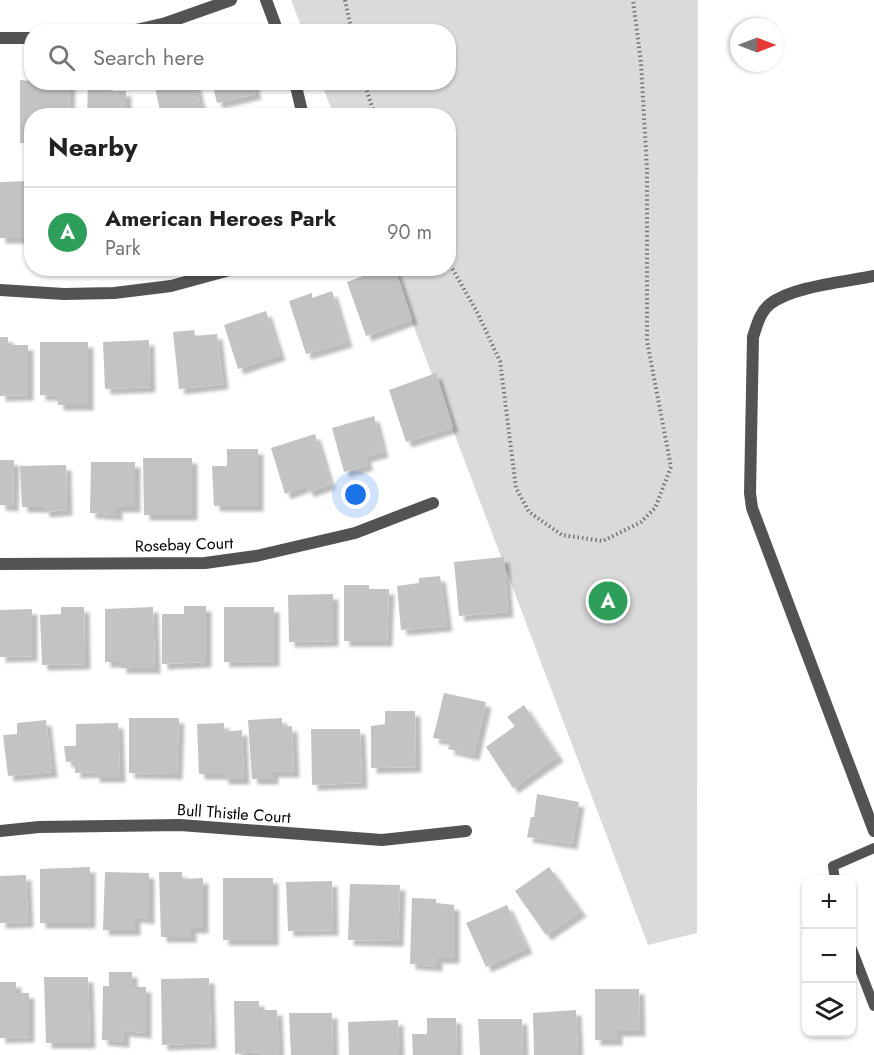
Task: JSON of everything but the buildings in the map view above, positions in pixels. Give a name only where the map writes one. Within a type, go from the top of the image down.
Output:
[{"type":"street","points":[[162,24],[231,0]]},
{"type":"street","points":[[266,0],[275,24]]},
{"type":"street","points":[[0,38],[24,38]]},
{"type":"street","points":[[297,90],[301,108]]},
{"type":"street","points":[[0,290],[64,294],[114,293],[171,286],[208,276]]},
{"type":"street","points":[[874,276],[789,293],[769,305],[759,318],[753,337],[750,493],[752,508],[874,831]]},
{"type":"street","name":"Rosebay Court","points":[[0,564],[205,563],[256,556],[355,533],[433,503]]},
{"type":"street","name":"Bull Thistle Court","points":[[0,831],[39,827],[180,825],[382,840],[466,831]]},
{"type":"lane","points":[[835,875],[833,866],[874,848]]},
{"type":"lane","points":[[856,959],[874,1006]]},
{"type":"path","points":[[345,0],[350,24]]},
{"type":"path","points":[[456,275],[477,312],[500,361],[516,488],[529,513],[562,536],[603,541],[641,522],[654,508],[671,467],[647,341],[647,169],[641,63],[633,0]]},
{"type":"path","points":[[367,90],[372,108]]},
{"type":"shaded area","points":[[291,0],[698,0],[697,933],[648,945],[395,276],[456,276],[456,108],[331,108],[324,90],[456,90],[456,24],[300,24]]},
{"type":"place","name":"American Heroes Park","points":[[608,601]]}]
